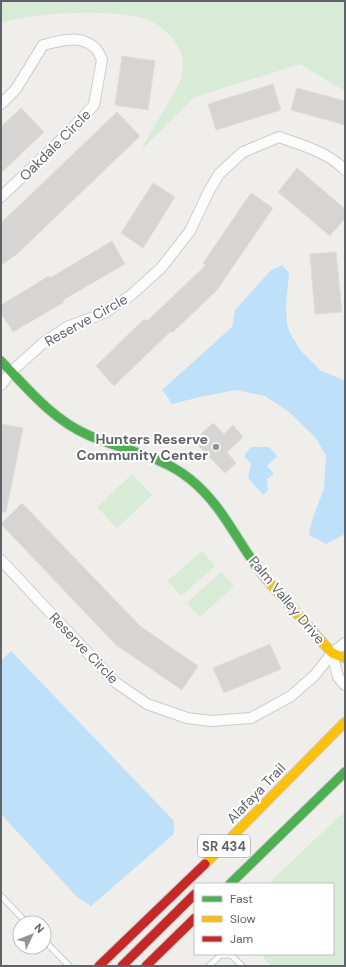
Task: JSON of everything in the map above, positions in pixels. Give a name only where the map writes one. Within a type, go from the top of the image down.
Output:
[{"type":"main road","name":"Palm Valley Drive","points":[[1,361],[36,398],[67,424],[87,435],[149,456],[175,469],[190,479],[205,493],[223,514],[256,567],[332,652],[345,658]]},
{"type":"main road","name":"Alafaya Trail","points":[[99,966],[229,841],[345,722]]},
{"type":"main road","name":"SR 434","points":[[231,883],[345,772]]},
{"type":"main road","points":[[205,878],[229,841]]},
{"type":"main road","points":[[122,966],[194,896]]},
{"type":"main road","points":[[146,966],[194,919]]},
{"type":"street","name":"Oakdale Circle","points":[[1,104],[16,89],[43,45],[68,39],[84,41],[96,49],[102,60],[94,105],[69,132],[1,197]]},
{"type":"street","name":"Reserve Circle","points":[[1,385],[11,372],[44,343],[67,327],[104,313],[130,296],[161,268],[190,231],[209,191],[219,174],[243,152],[279,137],[308,147],[338,163],[345,170]]},
{"type":"street","points":[[1,380],[11,372]]},
{"type":"street","name":"Reserve Circle","points":[[1,560],[115,682],[147,704],[187,718],[211,721],[250,718],[291,696],[315,675],[332,652],[345,643]]},
{"type":"street","name":"Palm Valley Drive","points":[[332,652],[338,677],[345,685]]},
{"type":"lane","points":[[1,896],[20,915]]},
{"type":"lane","points":[[52,948],[69,966]]},
{"type":"lane","points":[[209,966],[221,956],[232,956],[242,966]]},
{"type":"green space","points":[[1,1],[345,1],[345,91],[300,64],[195,97],[141,150],[176,90],[181,77],[183,65],[182,56],[180,49],[172,37],[160,27],[148,20],[134,16],[116,14],[54,14],[15,19],[1,23]]},
{"type":"green space","points":[[132,474],[152,495],[117,528],[97,507]]},
{"type":"green space","points":[[202,551],[215,566],[181,596],[168,581]]},
{"type":"green space","points":[[221,572],[234,586],[200,617],[187,603]]},
{"type":"green space","points":[[345,811],[345,966],[271,966],[262,955],[334,955],[334,883],[269,883]]},
{"type":"water","points":[[282,265],[289,273],[286,303],[287,324],[290,333],[301,351],[320,370],[345,381],[345,534],[326,544],[309,535],[315,512],[324,489],[326,456],[316,438],[289,412],[265,396],[236,390],[172,404],[162,390],[232,327],[235,310],[271,270]]},
{"type":"water","points":[[251,447],[269,447],[277,456],[267,466],[274,474],[267,479],[268,490],[263,495],[248,478],[251,464],[244,456]]},
{"type":"water","points":[[11,651],[174,821],[174,834],[91,906],[76,896],[1,814],[1,661]]},
{"type":"building","points":[[122,56],[155,61],[148,110],[115,105]]},
{"type":"building","points":[[273,84],[281,110],[216,130],[208,104]]},
{"type":"building","points":[[297,88],[345,101],[345,125],[291,110]]},
{"type":"building","points":[[21,108],[44,132],[1,173],[1,127]]},
{"type":"building","points":[[117,112],[140,136],[17,254],[1,265],[1,223]]},
{"type":"building","points":[[297,168],[345,209],[345,218],[330,236],[278,192]]},
{"type":"building","points":[[153,183],[175,197],[143,248],[121,233]]},
{"type":"building","points":[[251,193],[273,208],[217,290],[172,333],[171,331],[114,386],[96,366],[144,319],[147,321],[206,265],[203,263]]},
{"type":"building","points":[[112,241],[125,264],[63,300],[64,302],[13,332],[1,313],[1,305]]},
{"type":"building","points":[[336,252],[342,312],[315,314],[310,254]]},
{"type":"building","name":"Hunters Reserve Community Center","points":[[213,423],[224,434],[233,425],[243,437],[227,452],[236,463],[225,473],[194,441]]},
{"type":"building","points":[[1,424],[23,428],[6,512],[1,512]]},
{"type":"building","points":[[22,503],[140,626],[198,666],[182,690],[116,645],[1,524]]},
{"type":"building","points":[[270,644],[281,669],[224,693],[213,668]]},
{"type":"traffic: fast","points":[[1,361],[41,402],[75,429],[101,440],[154,458],[190,479],[213,502],[267,580]]},
{"type":"traffic: fast","points":[[231,883],[345,772]]},
{"type":"traffic: slow","points":[[267,580],[332,653],[345,658]]},
{"type":"traffic: slow","points":[[205,864],[345,722]]},
{"type":"traffic: jam","points":[[99,966],[205,864]]},
{"type":"traffic: jam","points":[[122,966],[194,895]]},
{"type":"traffic: jam","points":[[146,966],[194,919]]},
{"type":"place","name":"Hunters Reserve Community Center","points":[[216,447]]}]
